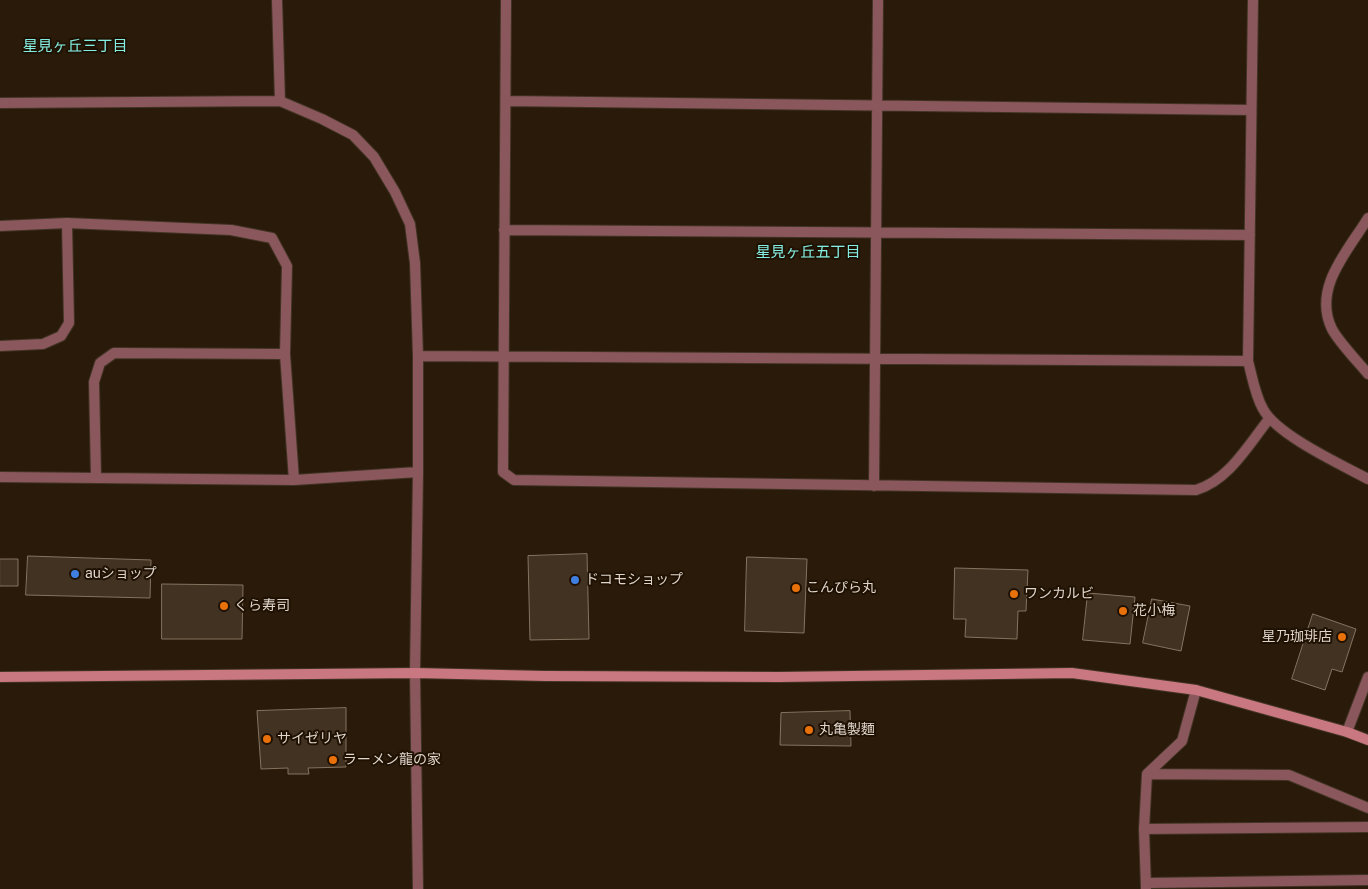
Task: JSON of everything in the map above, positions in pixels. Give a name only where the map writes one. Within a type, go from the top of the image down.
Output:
[{"type":"street","points":[[277,0],[280,101]]},
{"type":"street","points":[[506,0],[503,472],[514,480],[1196,490],[1206,487],[1226,473],[1269,419]]},
{"type":"street","points":[[874,486],[878,0]]},
{"type":"street","points":[[1253,0],[1248,361],[1262,407],[1269,419],[1294,439],[1368,479]]},
{"type":"street","points":[[0,104],[280,101],[353,135],[374,157],[395,192],[410,224],[415,264],[418,356],[418,472],[414,673],[418,889]]},
{"type":"street","points":[[506,101],[1251,110]]},
{"type":"street","points":[[1368,218],[1344,254],[1331,278],[1325,309],[1332,330],[1368,374]]},
{"type":"street","points":[[0,346],[43,344],[61,336],[69,323],[67,223]]},
{"type":"street","points":[[0,226],[67,223],[231,230],[272,238],[287,266],[285,354],[294,480]]},
{"type":"street","points":[[504,230],[1250,235]]},
{"type":"street","points":[[96,477],[94,382],[100,364],[114,353],[285,354]]},
{"type":"street","points":[[418,356],[1248,361]]},
{"type":"street","points":[[0,478],[96,477],[294,480],[418,472]]},
{"type":"street","points":[[0,677],[414,673],[545,676],[779,677],[1072,673],[1196,690],[1347,732],[1368,740]]},
{"type":"street","points":[[1347,732],[1368,677]]},
{"type":"street","points":[[1196,690],[1182,741],[1147,774],[1144,829],[1146,886],[1368,880]]},
{"type":"street","points":[[1147,774],[1290,775],[1368,808]]},
{"type":"street","points":[[1144,829],[1368,828]]},
{"type":"building","points":[[587,554],[589,639],[530,640],[528,556]]},
{"type":"building","points":[[28,556],[151,560],[150,598],[26,595]]},
{"type":"building","points":[[747,557],[807,559],[804,633],[745,631]]},
{"type":"building","points":[[0,559],[18,559],[18,586],[0,586]]},
{"type":"building","points":[[955,568],[1028,570],[1026,611],[1018,611],[1017,639],[965,637],[966,619],[954,619]]},
{"type":"building","points":[[162,584],[243,585],[242,639],[162,639]]},
{"type":"building","points":[[1088,593],[1135,597],[1130,644],[1083,640]]},
{"type":"building","points":[[1152,599],[1190,606],[1181,651],[1143,643]]},
{"type":"building","points":[[1313,614],[1356,629],[1342,672],[1332,669],[1325,690],[1292,679]]},
{"type":"building","points":[[346,708],[346,767],[308,768],[309,774],[288,774],[288,768],[261,769],[257,711]]},
{"type":"building","points":[[850,711],[851,746],[780,745],[781,713]]},
{"type":"place","name":"auショップ","points":[[75,574]]},
{"type":"place","name":"ドコモショップ","points":[[575,580]]},
{"type":"place","name":"こんぴら丸","points":[[796,588]]},
{"type":"place","name":"ワンカルビ","points":[[1014,594]]},
{"type":"place","name":"くら寿司","points":[[224,606]]},
{"type":"place","name":"花小梅","points":[[1123,611]]},
{"type":"place","name":"星乃珈琲店","points":[[1342,637]]},
{"type":"place","name":"丸亀製麵","points":[[809,730]]},
{"type":"place","name":"サイゼリヤ","points":[[267,739]]},
{"type":"place","name":"ラーメン龍の家","points":[[333,760]]},
{"type":"district","name":"星見ヶ丘三丁目","points":[[75,46]]},
{"type":"district","name":"星見ヶ丘五丁目","points":[[808,252]]}]
